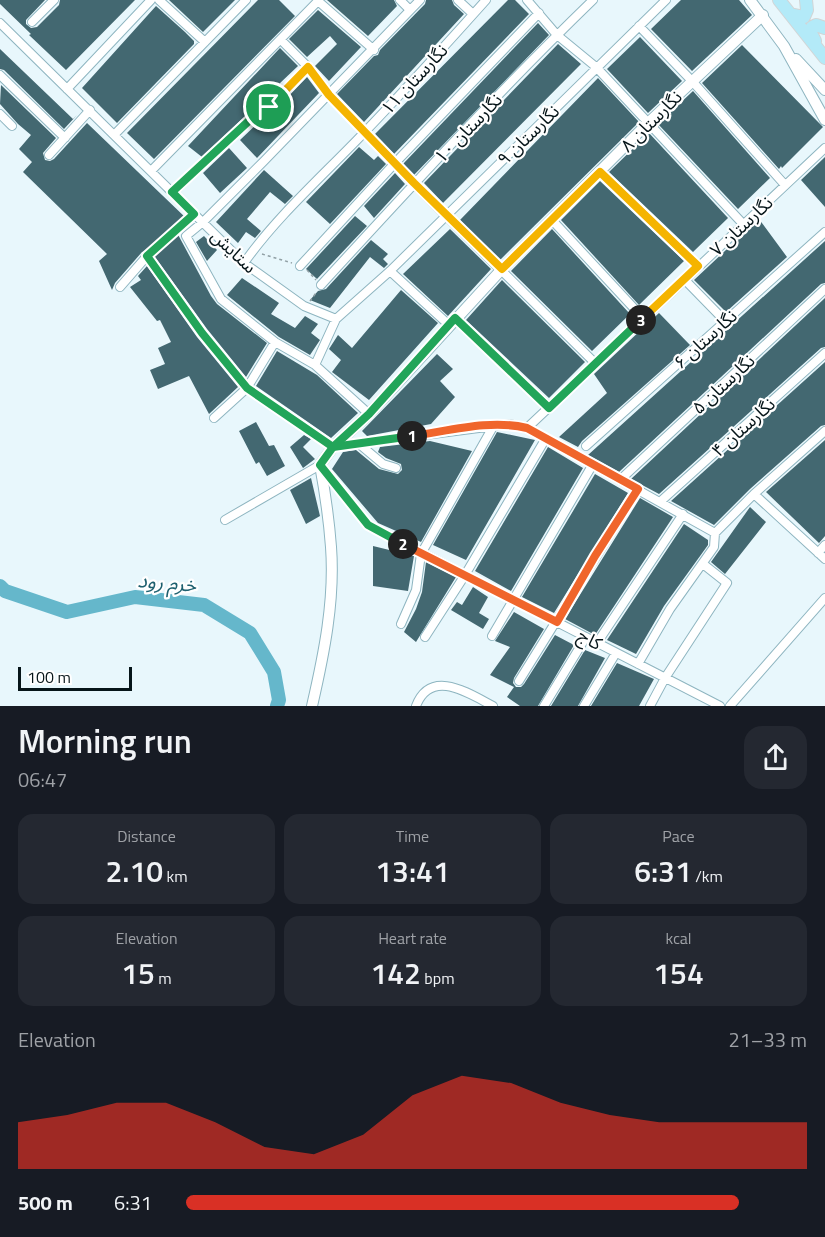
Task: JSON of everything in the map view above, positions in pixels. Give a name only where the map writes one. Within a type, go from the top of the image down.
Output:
[{"type":"main road","points":[[779,0],[822,54]]},
{"type":"main road","points":[[790,14],[804,17],[807,10],[806,0]]},
{"type":"main road","points":[[806,0],[825,26]]},
{"type":"main road","points":[[822,54],[811,33],[816,25],[825,26]]},
{"type":"street","points":[[32,22],[54,0]]},
{"type":"street","points":[[67,89],[151,0]]},
{"type":"street","points":[[159,0],[205,42]]},
{"type":"street","points":[[114,135],[246,0]]},
{"type":"street","points":[[151,171],[319,0],[374,50]]},
{"type":"street","points":[[400,0],[410,10]]},
{"type":"street","points":[[369,414],[315,365],[275,342],[221,300],[186,236],[203,222],[374,50],[420,0]]},
{"type":"street","points":[[458,0],[473,14]]},
{"type":"street","name":"نگارستان ۱۱","points":[[244,263],[304,194],[365,132],[486,0]]},
{"type":"street","points":[[527,0],[557,35],[596,67],[744,225]]},
{"type":"street","name":"نگارستان ۱۰","points":[[321,285],[414,183],[593,0]]},
{"type":"street","name":"نگارستان ۹","points":[[390,271],[666,0]]},
{"type":"street","points":[[750,0],[784,46],[825,120]]},
{"type":"street","points":[[300,266],[539,13]]},
{"type":"street","name":"نگارستان ۸","points":[[320,465],[333,447],[369,414],[502,269],[648,123],[763,15]]},
{"type":"street","name":"ستایش","points":[[0,23],[244,263],[304,306],[336,320]]},
{"type":"street","points":[[639,26],[692,81],[785,185]]},
{"type":"street","points":[[280,40],[308,67],[329,95],[414,183],[596,363]]},
{"type":"street","points":[[784,46],[825,90]]},
{"type":"street","points":[[172,192],[252,118],[274,103],[308,67]]},
{"type":"street","points":[[0,75],[65,138]]},
{"type":"street","points":[[49,155],[90,110]]},
{"type":"street","points":[[0,114],[12,126]]},
{"type":"street","name":"نگارستان ۷","points":[[527,428],[825,148]]},
{"type":"street","points":[[600,172],[698,266]]},
{"type":"street","points":[[552,220],[643,318]]},
{"type":"street","name":"نگارستان ۶","points":[[586,446],[825,232]]},
{"type":"street","points":[[120,287],[147,256],[202,333],[247,388],[333,447],[510,424],[527,428],[546,438],[716,533]]},
{"type":"street","points":[[315,365],[336,320],[390,271],[452,321],[549,408]]},
{"type":"street","points":[[684,279],[725,321]]},
{"type":"street","name":"نگارستان ۵","points":[[621,479],[825,289]]},
{"type":"street","points":[[214,418],[247,388],[275,342]]},
{"type":"street","name":"نگارستان ۴","points":[[661,501],[825,353]]},
{"type":"street","points":[[401,624],[416,590],[421,554],[494,425]]},
{"type":"street","points":[[638,664],[670,609],[714,547],[716,533],[754,494],[825,431]]},
{"type":"street","points":[[425,637],[465,575],[546,438]]},
{"type":"street","points":[[358,443],[382,464],[396,468]]},
{"type":"street","points":[[492,636],[593,464]]},
{"type":"street","points":[[225,520],[320,465],[331,549],[330,593],[325,652],[312,706]]},
{"type":"street","name":"کاج","points":[[320,465],[368,525],[720,706]]},
{"type":"street","points":[[519,681],[638,489]]},
{"type":"street","points":[[754,494],[825,560]]},
{"type":"street","points":[[597,642],[683,514]]},
{"type":"street","points":[[818,553],[825,545]]},
{"type":"street","points":[[650,706],[665,678],[727,583],[703,564]]},
{"type":"street","points":[[730,706],[825,597]]},
{"type":"street","points":[[544,706],[586,637]]},
{"type":"street","points":[[584,706],[616,653]]},
{"type":"street","points":[[416,706],[428,689],[436,685],[453,687],[493,706]]},
{"type":"path","points":[[147,256],[194,214]]},
{"type":"building","points":[[0,0],[45,0],[26,20],[26,24],[31,28],[37,27],[59,5],[60,0],[135,0],[66,70],[29,35],[31,34],[0,4]]},
{"type":"building","points":[[169,0],[235,0],[203,32]]},
{"type":"building","points":[[258,0],[279,0],[295,16],[154,159],[127,133]]},
{"type":"building","points":[[327,0],[394,0],[397,6],[368,36]]},
{"type":"building","points":[[426,0],[452,0],[464,14],[364,122],[337,94],[374,56],[378,55],[380,50],[425,4]]},
{"type":"building","points":[[508,0],[515,0],[529,14],[394,154],[375,134]]},
{"type":"building","points":[[681,0],[739,0],[752,15],[692,71],[651,29]]},
{"type":"building","points":[[156,6],[194,41],[194,44],[117,123],[82,88]]},
{"type":"building","points":[[318,10],[361,47],[329,81],[315,66],[337,44],[330,36],[307,57],[289,39]]},
{"type":"building","points":[[538,23],[549,35],[414,175],[403,164]]},
{"type":"building","points":[[640,37],[682,81],[648,113],[607,69]]},
{"type":"building","points":[[558,44],[581,64],[443,203],[424,183]]},
{"type":"building","points":[[742,45],[823,127],[779,169],[702,83]]},
{"type":"building","points":[[280,48],[298,66],[202,157],[188,146]]},
{"type":"building","points":[[0,49],[73,119],[77,115],[64,129],[4,70],[0,69]]},
{"type":"building","points":[[307,77],[319,93],[257,158],[240,140]]},
{"type":"building","points":[[598,78],[639,122],[500,260],[460,220]]},
{"type":"building","points":[[1,85],[56,138],[43,153],[45,160],[54,159],[87,123],[187,219],[175,229],[211,296],[217,304],[267,343],[246,377],[207,329],[150,250],[142,252],[115,283],[112,290],[99,261],[107,254],[23,172],[32,162],[19,149],[31,135],[0,104]]},
{"type":"building","points":[[693,91],[770,178],[738,209],[658,124]]},
{"type":"building","points":[[649,133],[728,218],[693,252],[609,172]]},
{"type":"building","points":[[359,147],[374,160],[378,156],[386,164],[330,224],[306,202]]},
{"type":"building","points":[[229,148],[247,168],[220,193],[203,173]]},
{"type":"building","points":[[825,157],[825,207],[801,180]]},
{"type":"building","points":[[264,170],[293,196],[285,204],[270,192],[247,219],[261,231],[255,238],[246,232],[238,243],[216,222]]},
{"type":"building","points":[[395,173],[405,184],[374,218],[364,206]]},
{"type":"building","points":[[600,181],[684,261],[639,305],[561,220]]},
{"type":"building","points":[[355,216],[367,226],[317,279],[306,269]]},
{"type":"building","points":[[759,219],[787,257],[726,312],[694,280]]},
{"type":"building","points":[[450,229],[491,269],[448,316],[403,274]]},
{"type":"building","points":[[552,229],[630,314],[592,351],[511,271]]},
{"type":"building","points":[[204,236],[217,250],[207,261],[196,242]]},
{"type":"building","points":[[371,240],[388,254],[383,259],[388,264],[384,268],[370,257],[330,308],[310,300],[318,291],[326,289]]},
{"type":"building","points":[[825,241],[825,283],[821,284],[619,472],[588,455]]},
{"type":"building","points":[[147,266],[197,337],[238,387],[209,414],[189,376],[158,389],[150,370],[165,364],[158,348],[171,342],[160,320],[157,321],[130,287],[141,280],[138,276]]},
{"type":"building","points":[[242,278],[279,303],[271,314],[295,328],[305,316],[318,324],[311,333],[320,340],[310,355],[279,337],[227,295]]},
{"type":"building","points":[[502,280],[585,362],[549,398],[466,320]]},
{"type":"building","points":[[401,290],[438,323],[369,400],[332,372],[341,360],[329,349],[338,335],[352,348]]},
{"type":"building","points":[[825,298],[825,347],[821,348],[659,494],[631,479]]},
{"type":"building","points":[[659,313],[690,345],[578,447],[559,437],[607,393],[594,374]]},
{"type":"building","points":[[277,351],[317,375],[358,413],[331,438],[256,386]]},
{"type":"building","points":[[437,354],[453,369],[440,381],[455,397],[431,424],[367,436],[362,431]]},
{"type":"building","points":[[825,362],[825,425],[821,426],[750,489],[714,525],[671,501]]},
{"type":"building","points":[[256,422],[269,446],[274,445],[285,466],[267,476],[259,462],[256,464],[239,431]]},
{"type":"building","points":[[497,432],[535,440],[466,560],[433,545]]},
{"type":"building","points":[[304,435],[311,439],[303,447],[315,459],[303,468],[290,447]]},
{"type":"building","points":[[825,440],[825,536],[819,543],[766,492]]},
{"type":"building","points":[[430,441],[472,451],[421,542],[378,523],[332,469],[343,452],[356,450],[379,469],[398,474],[402,470],[401,464],[378,452],[380,447]]},
{"type":"building","points":[[548,447],[583,468],[511,591],[475,571]]},
{"type":"building","points":[[595,474],[628,493],[554,613],[522,597]]},
{"type":"building","points":[[311,478],[320,516],[306,524],[290,490]]},
{"type":"building","points":[[640,498],[673,517],[595,635],[565,619]]},
{"type":"building","points":[[750,507],[766,522],[725,574],[711,562]]},
{"type":"building","points":[[684,524],[708,540],[708,545],[664,606],[636,654],[607,640]]},
{"type":"building","points":[[373,546],[414,556],[408,591],[373,586]]},
{"type":"building","points":[[426,562],[456,577],[416,642],[404,632],[422,592]]},
{"type":"building","points":[[473,587],[488,597],[479,613],[489,619],[483,629],[451,610],[457,602],[462,605]]},
{"type":"building","points":[[514,612],[544,629],[514,678],[513,683],[516,687],[524,684],[555,635],[574,645],[538,706],[520,706],[507,697],[514,687],[490,675],[510,647],[495,641]]},
{"type":"building","points":[[585,650],[605,658],[578,706],[551,706]]},
{"type":"building","points":[[617,663],[654,679],[639,706],[591,706]]},
{"type":"waterway","name":"خرم رود","points":[[0,586],[5,591],[67,612],[135,597],[204,605],[250,633],[274,672],[279,700],[277,706]]},
{"type":"route","points":[[269,107],[252,118],[172,192],[194,214],[147,256],[202,333],[247,388],[333,447],[510,424],[527,428],[638,489],[595,556],[557,622],[368,525],[320,465],[333,447],[369,414],[455,318],[549,408],[698,266],[600,172],[502,269],[329,95],[308,67],[269,107]]}]
